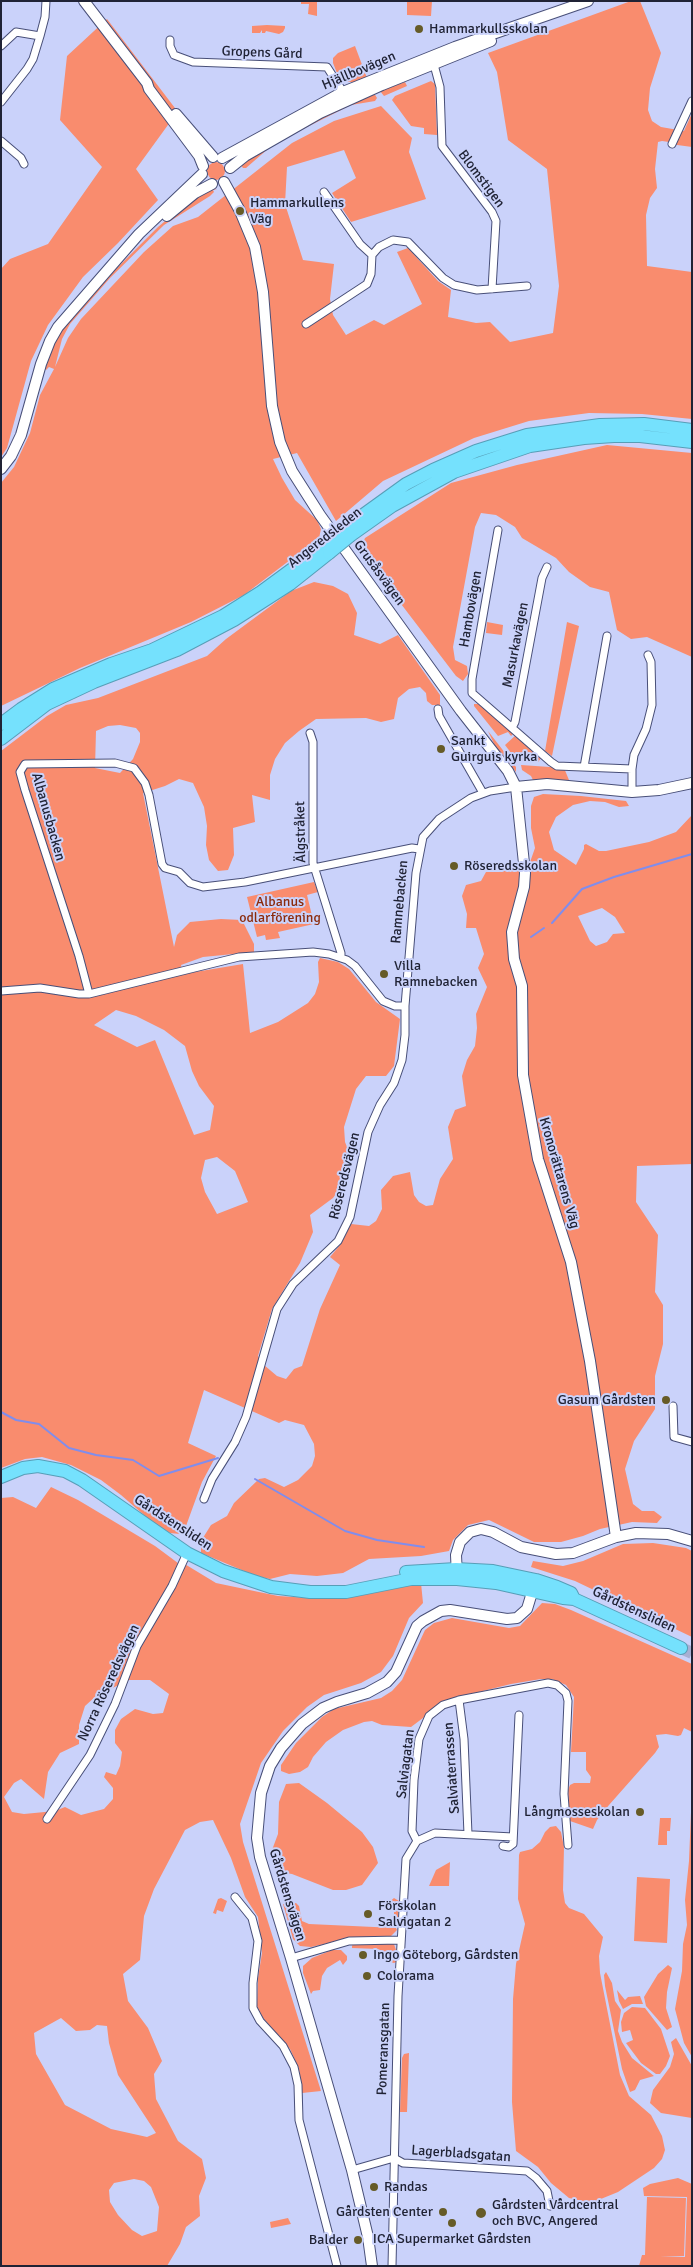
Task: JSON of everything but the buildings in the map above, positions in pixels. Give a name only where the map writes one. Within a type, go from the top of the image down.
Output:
[{"type":"highway","name":"Angeredsleden","points":[[1,739],[47,704],[94,682],[177,650],[234,620],[290,584],[327,549],[392,494],[419,477],[476,451],[527,435],[600,424],[644,424],[692,430]]},
{"type":"highway","name":"Angeredsleden","points":[[348,532],[454,472],[530,446],[584,438],[614,436],[640,436],[692,442]]},
{"type":"highway","name":"Angeredsleden","points":[[4,719],[53,689],[111,664],[152,650],[223,616],[327,549]]},
{"type":"highway","name":"Gårdstensliden","points":[[1,1477],[23,1468],[38,1466],[65,1471],[82,1480],[187,1553],[222,1571],[271,1587],[310,1592],[346,1592],[457,1574],[496,1583],[535,1585],[563,1598],[574,1598],[681,1648]]},
{"type":"street","points":[[1,102],[33,59],[45,17],[46,1]]},
{"type":"street","points":[[84,1],[147,82],[154,87],[218,158],[230,168],[228,177],[224,182],[212,184],[195,192],[132,245]]},
{"type":"street","name":"Hjällbovägen","points":[[218,158],[345,96],[433,60],[473,50],[516,27],[588,1]]},
{"type":"street","points":[[1,46],[16,32],[40,36]]},
{"type":"street","name":"Gropens Gård","points":[[170,40],[170,46],[174,55],[193,62],[327,67],[345,96]]},
{"type":"street","name":"Blomstigen","points":[[433,60],[440,87],[442,146],[492,212],[496,221],[492,289]]},
{"type":"street","points":[[147,82],[149,89],[199,156],[205,180],[212,184]]},
{"type":"street","name":"Hjällbovägen","points":[[230,168],[245,156],[345,96]]},
{"type":"street","points":[[672,144],[692,101]]},
{"type":"street","points":[[1,141],[22,158],[24,164]]},
{"type":"street","points":[[1,469],[11,456],[21,435],[41,364],[50,341],[69,314],[158,215],[203,170],[208,160],[218,158]]},
{"type":"street","name":"Grusåsvägen","points":[[224,182],[240,211],[254,247],[263,292],[272,406],[280,442],[292,471],[320,515],[461,712],[508,771],[516,786]]},
{"type":"street","points":[[324,192],[360,244],[372,255]]},
{"type":"street","points":[[306,324],[367,284],[371,274],[372,255],[386,243],[398,240],[405,241],[412,246],[448,283],[475,290],[527,286]]},
{"type":"street","name":"Hambovägen","points":[[498,530],[473,671],[472,694],[512,728]]},
{"type":"street","name":"Masurkavägen","points":[[512,728],[515,722],[542,578],[547,567]]},
{"type":"street","points":[[584,767],[607,636]]},
{"type":"street","points":[[632,792],[634,755],[646,730],[652,705],[651,662],[648,655]]},
{"type":"street","points":[[438,710],[439,716],[484,793]]},
{"type":"street","points":[[512,728],[557,766],[632,769]]},
{"type":"street","name":"Älgstråket","points":[[310,733],[313,742],[314,868],[338,942],[340,957]]},
{"type":"street","name":"Albanusbacken","points":[[89,994],[79,956],[25,790],[20,772],[25,764],[115,763],[134,768],[145,783],[149,795],[162,864],[165,868],[179,872],[195,886],[212,887],[412,848],[419,849]]},
{"type":"street","name":"Ramnebacken","points":[[405,1006],[419,849],[423,837],[432,825],[454,808],[484,793],[516,786],[546,784],[632,792],[658,790],[692,783]]},
{"type":"street","name":"Kronorättarens Väg","points":[[516,786],[525,873],[524,886],[512,932],[514,958],[522,986],[523,1075],[538,1159],[571,1262],[590,1361],[616,1537]]},
{"type":"street","points":[[1,991],[25,987],[89,994],[239,957],[313,952],[340,957],[355,966],[383,1000],[395,1006],[405,1006]]},
{"type":"street","name":"Röseredsvägen","points":[[204,1499],[212,1479],[235,1442],[246,1417],[277,1309],[293,1284],[332,1247],[344,1231],[350,1216],[368,1132],[380,1105],[394,1083],[402,1060],[406,1035],[405,1006]]},
{"type":"street","points":[[673,1406],[674,1437],[692,1442]]},
{"type":"street","points":[[457,1574],[456,1554],[460,1542],[463,1537],[475,1530],[486,1529],[521,1547],[556,1554],[582,1551],[616,1537],[636,1533],[668,1534],[692,1541]]},
{"type":"street","name":"Norra Röseredsvägen","points":[[47,1819],[90,1755],[115,1704],[137,1646],[172,1586],[187,1553]]},
{"type":"street","name":"Gårdstensvägen","points":[[372,2266],[368,2237],[352,2170],[260,1858],[256,1838],[261,1794],[270,1766],[281,1748],[302,1724],[323,1708],[367,1693],[387,1682],[403,1660],[417,1626],[431,1615],[441,1611],[455,1610],[507,1619],[516,1618],[524,1614],[527,1609],[535,1585]]},
{"type":"street","name":"Salviagatan","points":[[417,1841],[412,1831],[414,1780],[421,1732],[426,1721],[434,1711],[443,1705],[459,1700],[548,1683],[557,1685],[566,1693],[568,1716],[564,1794],[568,1845]]},
{"type":"street","name":"Salviaterrassen","points":[[459,1700],[464,1739],[468,1834]]},
{"type":"street","points":[[503,1846],[509,1847],[513,1844],[519,1714]]},
{"type":"street","name":"Salviaterrassen","points":[[417,1841],[435,1833],[513,1837]]},
{"type":"street","points":[[291,1958],[349,1941],[400,1940],[406,1859],[417,1841]]},
{"type":"street","points":[[235,1897],[252,1918],[258,1942],[252,1992],[253,2008],[260,2021],[283,2046],[294,2068],[298,2085],[299,2120],[337,2266]]},
{"type":"street","name":"Pomeransgatan","points":[[392,2266],[400,1940]]},
{"type":"street","name":"Lagerbladsgatan","points":[[352,2170],[394,2158],[403,2163],[527,2171],[547,2191],[550,2206]]},
{"type":"green space","points":[[301,1],[317,1],[317,16],[308,14],[309,4],[301,4]]},
{"type":"green space","points":[[407,1],[432,1],[431,16],[407,15]]},
{"type":"green space","points":[[631,1],[640,1],[661,53],[650,88],[648,110],[652,121],[661,127],[684,131],[692,113],[692,147],[670,144],[669,142],[658,142],[655,169],[657,188],[650,198],[646,215],[647,266],[692,272],[692,419],[642,414],[589,413],[529,421],[474,438],[383,481],[336,521],[297,453],[273,459],[295,500],[317,520],[321,529],[319,538],[244,595],[191,622],[80,668],[1,706],[1,483],[14,467],[30,433],[40,395],[54,369],[49,367],[45,369],[56,340],[63,329],[106,279],[158,227],[193,198],[212,188],[217,189],[213,190],[214,192],[210,196],[164,225],[110,278],[70,324],[62,339],[55,367],[68,338],[81,319],[144,252],[173,226],[198,217],[292,143],[334,121],[381,106],[412,138],[409,152],[426,199],[351,222],[332,193],[356,178],[344,150],[287,167],[285,204],[303,260],[334,264],[330,299],[333,315],[346,335],[374,320],[384,325],[422,304],[397,252],[408,248],[438,281],[451,290],[448,317],[476,323],[490,322],[510,342],[553,333],[559,286],[547,169],[508,140],[497,72],[488,53]]},
{"type":"green space","points":[[107,19],[178,112],[208,156],[205,159],[173,118],[136,169],[158,200],[83,277],[48,325],[31,361],[7,448],[1,457],[1,269],[10,259],[48,244],[102,167],[60,120],[67,56]]},
{"type":"green space","points":[[252,26],[285,26],[285,28],[279,34],[266,31],[262,33],[262,30],[260,33],[252,33]]},
{"type":"green space","points":[[355,46],[367,78],[354,82],[345,82],[337,73],[333,58],[338,53]]},
{"type":"green space","points":[[431,81],[435,84],[437,135],[424,134],[424,128],[411,126],[392,100],[395,96]]},
{"type":"green space","points":[[405,82],[407,86],[384,96],[380,91]]},
{"type":"green space","points":[[374,93],[377,98],[375,101],[351,105],[269,148],[246,168],[243,168],[240,164],[301,127]]},
{"type":"green space","points":[[216,162],[222,165],[225,171],[222,177],[216,180],[210,177],[207,171],[210,165]]},
{"type":"green space","points":[[607,445],[692,453],[692,657],[647,637],[631,639],[617,630],[609,592],[590,587],[569,572],[556,558],[522,538],[515,527],[496,515],[481,513],[475,527],[453,647],[455,660],[467,666],[468,674],[463,681],[456,676],[360,550],[365,538],[451,483],[517,465]]},
{"type":"green space","points":[[314,582],[333,586],[348,594],[357,613],[354,635],[380,644],[398,635],[440,695],[440,705],[432,705],[427,701],[426,693],[420,687],[409,689],[398,698],[394,719],[381,722],[366,718],[316,719],[299,731],[285,743],[275,759],[270,775],[270,800],[252,795],[255,822],[233,828],[234,855],[228,870],[218,871],[209,860],[206,845],[207,826],[204,807],[193,783],[179,779],[143,793],[174,947],[177,935],[190,922],[221,919],[242,920],[254,944],[254,952],[203,957],[181,965],[183,974],[243,964],[250,1033],[278,1022],[308,1003],[315,994],[319,982],[318,962],[320,958],[338,962],[349,969],[376,1002],[400,1019],[394,1066],[386,1076],[366,1076],[356,1089],[344,1127],[345,1142],[351,1157],[348,1177],[333,1198],[310,1215],[313,1232],[300,1263],[272,1309],[258,1356],[264,1365],[277,1376],[286,1379],[294,1369],[302,1366],[320,1309],[340,1265],[330,1257],[340,1245],[351,1224],[369,1226],[376,1221],[382,1209],[381,1190],[393,1176],[410,1172],[414,1195],[419,1202],[426,1206],[433,1205],[440,1179],[453,1159],[448,1127],[455,1110],[466,1106],[462,1076],[467,1060],[475,1046],[476,1014],[487,987],[478,968],[484,954],[476,928],[466,928],[467,914],[462,896],[466,885],[481,881],[486,872],[499,872],[529,865],[535,848],[531,828],[531,806],[534,797],[543,794],[626,801],[629,806],[619,807],[605,802],[590,801],[573,805],[556,817],[549,832],[554,850],[576,865],[586,844],[599,851],[606,851],[649,842],[676,832],[692,815],[692,1164],[637,1166],[636,1202],[658,1235],[655,1292],[663,1305],[663,1344],[655,1376],[655,1409],[634,1441],[625,1469],[633,1504],[642,1511],[654,1511],[662,1517],[657,1523],[632,1522],[600,1529],[561,1542],[534,1542],[489,1520],[468,1525],[453,1540],[449,1551],[421,1556],[369,1559],[343,1573],[317,1576],[290,1574],[270,1579],[256,1576],[201,1553],[201,1541],[211,1525],[227,1516],[234,1503],[259,1479],[265,1478],[284,1487],[298,1480],[312,1466],[315,1456],[314,1444],[304,1425],[285,1420],[279,1423],[204,1390],[188,1443],[216,1456],[202,1482],[186,1526],[180,1534],[170,1533],[151,1521],[101,1480],[71,1465],[42,1457],[25,1459],[1,1468],[1,751],[47,716],[66,705],[98,698],[207,656],[226,639],[291,591]],"holes":[[[120,725],[136,728],[140,733],[140,742],[133,759],[120,773],[95,768],[96,731],[108,726]],[[602,908],[615,917],[625,933],[613,934],[607,942],[596,946],[590,941],[578,916]],[[116,1010],[136,1016],[164,1030],[185,1046],[192,1071],[199,1086],[214,1106],[210,1130],[194,1135],[155,1040],[137,1047],[94,1025]],[[217,1157],[235,1171],[248,1202],[217,1214],[205,1192],[201,1178],[205,1160]]]},
{"type":"green space","points":[[487,622],[503,625],[502,635],[486,633]]},
{"type":"green space","points":[[567,622],[579,626],[552,756],[545,751]]},
{"type":"green space","points":[[474,704],[478,704],[514,733],[511,736],[508,732],[498,736]]},
{"type":"green space","points":[[488,731],[516,767],[516,772],[496,748]]},
{"type":"green space","points":[[516,735],[542,757],[538,762],[517,761],[505,745]]},
{"type":"green space","points":[[521,765],[564,768],[569,780],[533,780],[531,776],[522,770]]},
{"type":"green space","name":"Albanus odlarförening","points":[[314,882],[318,892],[307,895],[314,924],[278,932],[280,938],[266,940],[265,935],[257,937],[247,897]]},
{"type":"green space","points":[[51,1487],[78,1500],[155,1546],[182,1566],[183,1563],[216,1583],[278,1596],[325,1599],[421,1583],[423,1603],[409,1618],[393,1656],[381,1672],[361,1683],[324,1695],[307,1707],[283,1731],[261,1763],[240,1824],[243,1842],[321,2091],[302,2093],[299,2069],[290,2049],[263,2018],[257,2006],[258,1978],[262,1953],[258,1917],[245,1897],[231,1858],[213,1820],[200,1822],[185,1830],[154,1889],[144,1916],[140,1960],[123,1974],[128,2001],[148,2028],[162,2061],[154,2074],[156,2099],[178,2141],[202,2159],[206,2178],[199,2196],[200,2216],[186,2227],[180,2244],[167,2266],[1,2266],[1,1498],[13,1497],[36,1508]],"holes":[[[129,1680],[150,1680],[169,1694],[163,1713],[153,1714],[135,1709],[121,1719],[115,1730],[115,1743],[122,1752],[120,1766],[116,1775],[106,1772],[104,1777],[113,1788],[113,1799],[104,1809],[81,1815],[65,1807],[55,1811],[24,1814],[12,1812],[4,1797],[14,1783],[21,1779],[44,1799],[48,1772],[60,1753],[79,1744],[79,1725],[85,1706],[96,1696]],[[61,2018],[76,2031],[90,2030],[97,2025],[107,2026],[109,2043],[118,2075],[156,2133],[147,2137],[111,2129],[65,2105],[36,2054],[34,2033]],[[134,2179],[144,2181],[151,2187],[159,2207],[157,2231],[142,2236],[132,2230],[118,2215],[110,2202],[109,2190],[114,2183]]]},
{"type":"green space","points":[[653,1543],[686,1548],[692,1551],[692,1637],[575,1581],[531,1567],[533,1561],[563,1566],[583,1561],[623,1544]]},
{"type":"green space","points":[[542,1603],[555,1604],[571,1610],[692,1664],[692,1732],[684,1728],[681,1735],[678,1736],[656,1735],[659,1747],[655,1753],[609,1805],[597,1820],[593,1829],[570,1821],[568,1790],[570,1785],[574,1783],[590,1783],[591,1777],[586,1770],[586,1752],[571,1752],[574,1697],[566,1685],[552,1679],[511,1684],[447,1700],[411,1727],[382,1725],[372,1721],[364,1722],[343,1730],[326,1742],[313,1757],[308,1767],[300,1772],[289,1774],[281,1771],[281,1765],[296,1743],[322,1717],[334,1709],[381,1698],[392,1691],[402,1680],[425,1630],[434,1623],[452,1618],[509,1628],[520,1626]]},
{"type":"green space","points":[[299,1783],[362,1832],[373,1847],[378,1863],[362,1885],[346,1890],[333,1890],[292,1874],[279,1872],[276,1869],[273,1863],[272,1850],[278,1834],[279,1802],[286,1784]]},
{"type":"green space","points":[[692,1788],[692,2057],[684,2043],[675,2009],[682,1971],[683,1944],[687,1925],[685,1900],[689,1861]]},
{"type":"green space","points":[[660,1818],[671,1818],[670,1831],[667,1831],[667,1845],[658,1845]]},
{"type":"green space","points":[[556,1826],[561,1832],[564,1847],[563,1890],[565,1903],[569,1908],[584,1914],[603,1937],[599,1956],[600,1973],[620,2075],[629,2096],[651,2115],[662,2136],[665,2150],[662,2159],[654,2168],[618,2192],[591,2203],[569,2198],[551,2183],[538,2167],[516,2151],[512,2102],[513,1999],[516,1964],[525,1924],[518,1899],[519,1855],[520,1852],[532,1849],[540,1842],[550,1827]]},
{"type":"green space","points":[[450,1862],[449,1886],[429,1886],[436,1870]]},
{"type":"green space","points":[[637,1877],[670,1879],[667,1943],[634,1941]]},
{"type":"green space","points":[[221,1898],[227,1901],[223,1912],[217,1910],[216,1914],[213,1913],[218,1899]]},
{"type":"green space","points":[[394,1898],[399,1901],[398,1922],[378,1923],[390,1922],[394,1918],[394,1911],[388,1903]]},
{"type":"green space","points":[[296,1903],[299,1906],[302,1921],[309,1924],[396,1928],[397,1930],[391,1936],[342,1940],[311,1947],[300,1946],[293,1939],[283,1904]]},
{"type":"green space","points":[[390,1942],[394,1944],[397,1953],[396,1962],[394,1963],[391,1962],[386,1953],[378,1949],[352,1948],[353,1944]]},
{"type":"green space","points":[[332,1950],[341,1950],[347,1956],[347,1960],[343,1965],[340,1960],[327,1968],[322,1976],[320,1990],[313,1991],[311,1994],[303,1973],[303,1966],[312,1958]]},
{"type":"green space","points":[[668,1965],[672,1968],[666,2008],[672,2027],[667,2030],[646,2006],[644,1997],[658,1974]]},
{"type":"green space","points":[[606,1972],[612,1983],[615,2001],[621,2010],[618,2031],[622,2042],[632,2058],[654,2076],[640,2080],[635,2090],[630,2092],[622,2069],[605,1986],[604,1975]]},
{"type":"green space","points":[[617,1990],[625,2000],[628,1997],[640,1996],[643,2004],[632,2004],[623,2009]]},
{"type":"green space","points":[[632,2007],[645,2008],[661,2029],[670,2056],[660,2074],[656,2074],[641,2063],[626,2043],[633,2040],[630,2030],[622,2032],[621,2022],[624,2013]]},
{"type":"green space","points":[[676,2038],[692,2066],[692,2118],[661,2113],[650,2103],[653,2090],[670,2067],[674,2054],[671,2042]]},
{"type":"green space","points":[[409,2053],[407,2112],[400,2112],[402,2058],[404,2054]]},
{"type":"green space","points":[[678,2178],[692,2184],[692,2266],[639,2266],[642,2255],[645,2255],[647,2197],[686,2198],[684,2256],[660,2256],[685,2257],[687,2197],[644,2196],[643,2188],[650,2184]]},
{"type":"green space","points":[[288,2218],[291,2224],[271,2228],[270,2222]]},
{"type":"waterway","points":[[552,923],[582,889],[614,877],[692,854]]},
{"type":"waterway","points":[[531,937],[544,928]]},
{"type":"waterway","points":[[1,1412],[16,1420],[39,1424],[69,1448],[96,1455],[133,1460],[159,1476],[218,1458]]},
{"type":"waterway","points":[[255,1479],[345,1531],[377,1540],[424,1547]]},
{"type":"tunnel","points":[[681,1648],[692,1653]]},
{"type":"place","name":"Hammarkullsskolan","points":[[419,29]]},
{"type":"place","name":"Hammarkullens Väg","points":[[240,211]]},
{"type":"place","name":"Sankt Guirguis kyrka","points":[[441,749]]},
{"type":"place","name":"Röseredsskolan","points":[[454,866]]},
{"type":"place","name":"Villa Ramnebacken","points":[[384,974]]},
{"type":"place","name":"Gasum Gårdsten","points":[[666,1400]]},
{"type":"place","name":"Långmosseskolan","points":[[640,1812]]},
{"type":"place","name":"Förskolan Salvigatan 2","points":[[368,1914]]},
{"type":"place","name":"Ingo Göteborg, Gårdsten","points":[[363,1955]]},
{"type":"place","name":"Colorama","points":[[367,1976]]},
{"type":"place","name":"Randas","points":[[374,2187]]},
{"type":"place","name":"Gårdsten Center","points":[[443,2212]]},
{"type":"place","name":"Gårdsten Vårdcentral och BVC, Angered","points":[[481,2213]]},
{"type":"place","name":"ICA Supermarket Gårdsten","points":[[452,2223]]},
{"type":"place","name":"Balder","points":[[358,2240]]}]
